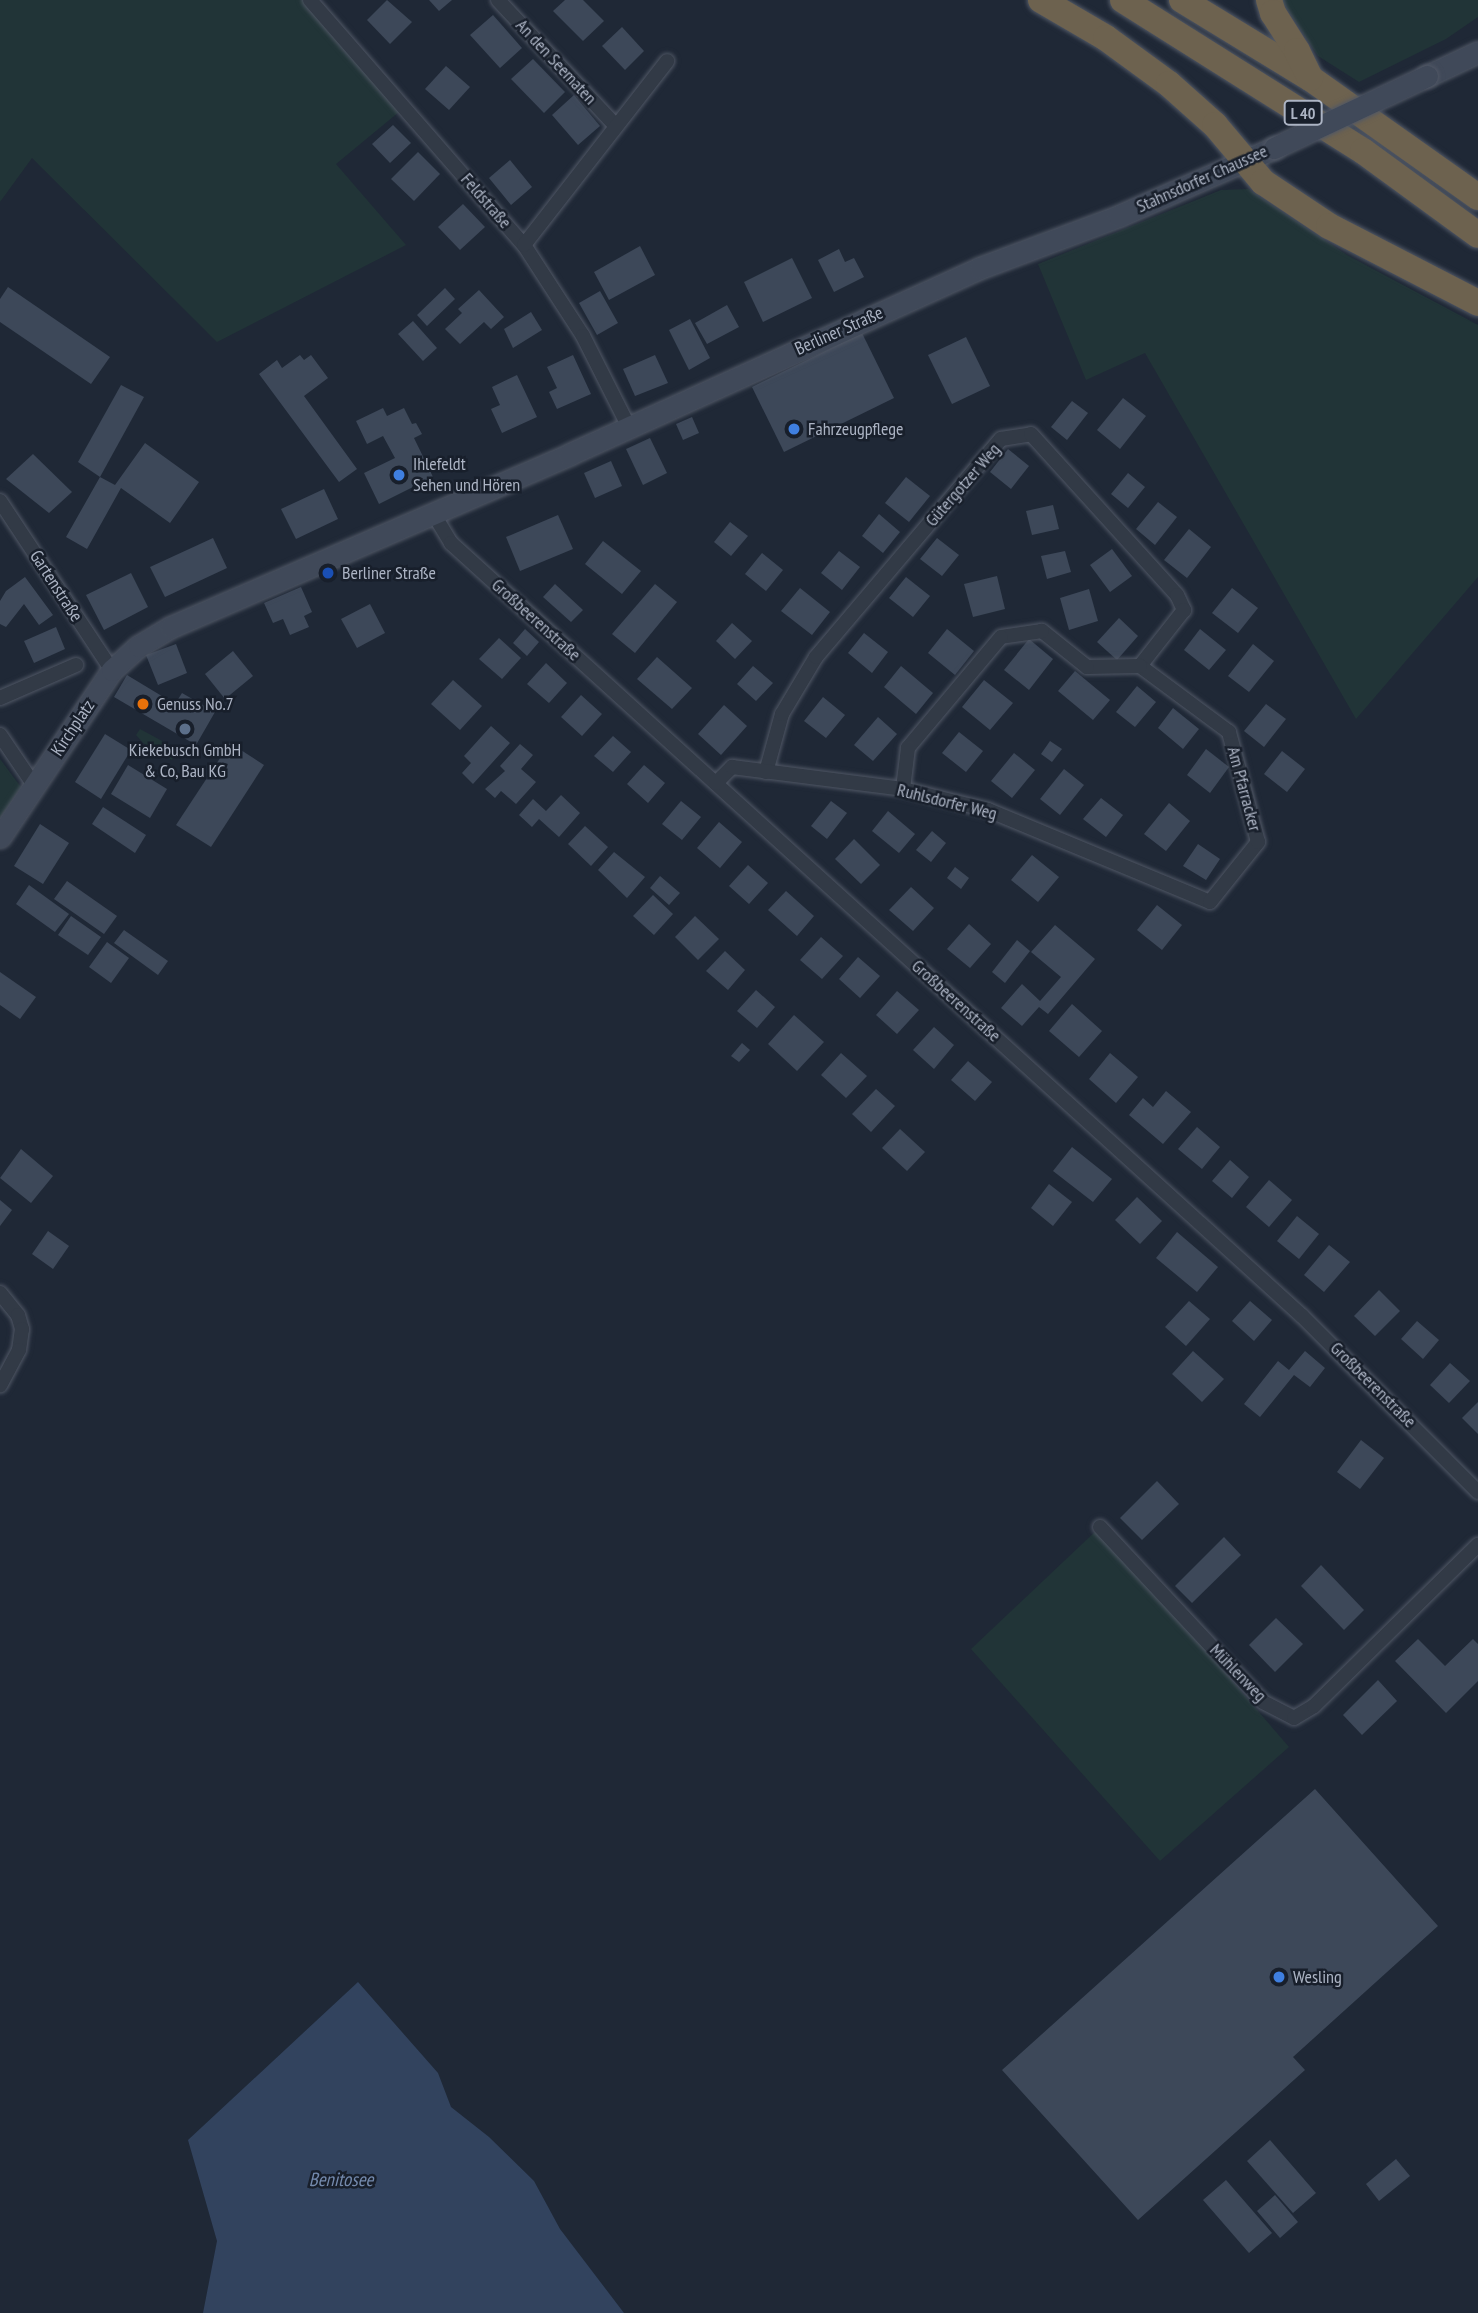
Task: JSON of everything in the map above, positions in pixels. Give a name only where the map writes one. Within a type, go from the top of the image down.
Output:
[{"type":"highway","points":[[1041,0],[1106,38],[1169,84],[1215,125],[1263,182],[1329,226],[1478,303]]},
{"type":"highway","name":"L 40","points":[[1123,0],[1363,151],[1478,234]]},
{"type":"highway","name":"L 40","points":[[1182,0],[1310,78],[1478,197]]},
{"type":"highway","points":[[1269,0],[1273,13],[1310,78]]},
{"type":"main road","name":"Stahnsdorfer Chaussee","points":[[1037,245],[1119,216],[1273,148],[1478,52]]},
{"type":"main road","name":"Berliner Straße","points":[[112,670],[139,646],[171,627],[1037,245]]},
{"type":"main road","name":"Kirchplatz","points":[[0,837],[112,670]]},
{"type":"street","name":"Feldstraße","points":[[310,0],[524,245],[583,336],[629,427]]},
{"type":"street","name":"An den Seematen","points":[[498,0],[615,125]]},
{"type":"street","points":[[524,245],[667,61]]},
{"type":"street","name":"Gütergotzer Weg","points":[[766,772],[782,714],[816,657],[1001,439],[1031,434],[1177,595],[1184,610],[1140,666]]},
{"type":"street","name":"Gartenstraße","points":[[0,501],[112,670]]},
{"type":"street","name":"Großbeerenstraße","points":[[433,513],[451,543],[1302,1315],[1478,1492]]},
{"type":"street","points":[[903,789],[908,748],[1001,638],[1042,631],[1087,667],[1140,666]]},
{"type":"street","points":[[0,698],[76,665]]},
{"type":"street","name":"Am Pfarracker","points":[[1140,666],[1229,732],[1258,842],[1210,902]]},
{"type":"street","points":[[0,735],[34,785]]},
{"type":"street","name":"Ruhlsdorfer Weg","points":[[716,783],[732,767],[903,789],[988,810],[1210,902]]},
{"type":"street","points":[[0,1293],[18,1315],[22,1329],[19,1350],[0,1385]]},
{"type":"street","name":"Mühlenweg","points":[[1100,1527],[1263,1702],[1294,1718],[1314,1706],[1478,1545]]},
{"type":"green space","points":[[0,0],[310,0],[405,107],[336,164],[406,245],[217,342],[32,158],[0,202]]},
{"type":"green space","points":[[1281,0],[1478,0],[1478,17],[1446,39],[1359,82],[1318,56]]},
{"type":"green space","points":[[1248,189],[1347,255],[1478,325],[1478,577],[1356,719],[1145,353],[1086,380],[1038,264],[1221,190]]},
{"type":"green space","points":[[140,729],[177,749],[172,760],[143,743],[136,735]]},
{"type":"green space","points":[[0,759],[21,787],[0,818]]},
{"type":"green space","points":[[1100,1527],[1289,1747],[1160,1861],[971,1649]]},
{"type":"water","name":"Benitosee","points":[[358,1982],[438,2073],[451,2107],[489,2137],[534,2181],[560,2229],[624,2313],[203,2313],[217,2241],[188,2140]]},
{"type":"building","points":[[387,0],[412,22],[390,44],[367,20]]},
{"type":"building","points":[[429,0],[452,0],[439,11]]},
{"type":"building","points":[[565,0],[583,0],[604,21],[583,41],[553,11]]},
{"type":"building","points":[[493,15],[522,48],[500,68],[470,35]]},
{"type":"building","points":[[622,27],[644,51],[625,70],[602,46]]},
{"type":"building","points":[[533,59],[565,92],[544,113],[511,79]]},
{"type":"building","points":[[446,66],[470,87],[449,110],[425,89]]},
{"type":"building","points":[[574,95],[600,126],[578,145],[552,115]]},
{"type":"building","points":[[393,125],[411,143],[390,163],[372,144]]},
{"type":"building","points":[[418,152],[440,174],[414,201],[391,179]]},
{"type":"building","points":[[510,160],[532,187],[511,205],[489,178]]},
{"type":"building","points":[[463,204],[485,227],[460,250],[438,227]]},
{"type":"building","points":[[640,246],[655,275],[609,300],[594,272]]},
{"type":"building","points":[[839,249],[845,262],[854,258],[864,277],[834,292],[818,260]]},
{"type":"building","points":[[792,258],[812,298],[763,322],[744,282]]},
{"type":"building","points":[[8,287],[110,357],[91,384],[0,322],[0,299]]},
{"type":"building","points":[[445,288],[455,299],[427,326],[417,315]]},
{"type":"building","points":[[479,290],[504,317],[491,329],[484,322],[460,344],[445,329],[462,313],[458,309]]},
{"type":"building","points":[[600,291],[618,323],[597,335],[579,303]]},
{"type":"building","points":[[727,305],[739,327],[707,344],[695,323]]},
{"type":"building","points":[[531,312],[542,330],[513,348],[504,329]]},
{"type":"building","points":[[690,319],[710,358],[689,370],[669,330]]},
{"type":"building","points":[[413,321],[437,348],[423,361],[398,334]]},
{"type":"building","points":[[862,333],[894,398],[784,452],[752,387]]},
{"type":"building","points":[[966,337],[990,386],[952,404],[928,355]]},
{"type":"building","points":[[300,355],[304,360],[311,355],[328,378],[304,396],[357,469],[339,482],[259,374],[277,360],[282,368]]},
{"type":"building","points":[[573,355],[591,394],[557,409],[549,392],[557,388],[547,367]]},
{"type":"building","points":[[655,355],[668,383],[635,396],[623,369]]},
{"type":"building","points":[[517,375],[537,417],[502,433],[491,409],[500,405],[492,387]]},
{"type":"building","points":[[121,385],[144,397],[100,477],[78,462]]},
{"type":"building","points":[[1123,398],[1146,416],[1120,449],[1097,430]]},
{"type":"building","points":[[1072,401],[1088,413],[1067,440],[1051,427]]},
{"type":"building","points":[[383,408],[387,416],[404,408],[412,424],[416,423],[422,434],[414,438],[433,477],[379,504],[364,473],[395,458],[383,436],[367,444],[356,421]]},
{"type":"building","points":[[692,417],[699,433],[683,440],[676,424]]},
{"type":"building","points":[[650,438],[667,473],[643,485],[626,449]]},
{"type":"building","points":[[145,443],[199,482],[170,523],[121,488],[87,549],[66,537],[100,477],[115,485]]},
{"type":"building","points":[[1008,449],[1029,466],[1011,489],[990,472]]},
{"type":"building","points":[[33,454],[72,492],[49,513],[6,479]]},
{"type":"building","points":[[611,461],[622,486],[595,498],[584,473]]},
{"type":"building","points":[[1128,473],[1145,487],[1128,508],[1111,494]]},
{"type":"building","points":[[906,477],[930,496],[909,522],[885,503]]},
{"type":"building","points":[[324,489],[338,519],[296,539],[281,509]]},
{"type":"building","points":[[1158,502],[1177,517],[1155,545],[1136,529]]},
{"type":"building","points":[[1053,505],[1059,529],[1032,535],[1026,511]]},
{"type":"building","points":[[879,514],[900,532],[883,553],[862,536]]},
{"type":"building","points":[[558,515],[573,549],[520,571],[506,537]]},
{"type":"building","points":[[730,522],[748,536],[731,556],[714,542]]},
{"type":"building","points":[[1189,529],[1211,547],[1187,578],[1164,560]]},
{"type":"building","points":[[213,538],[227,568],[165,597],[150,567]]},
{"type":"building","points":[[937,538],[959,555],[942,576],[920,559]]},
{"type":"building","points":[[603,541],[641,571],[622,594],[585,564]]},
{"type":"building","points":[[1112,549],[1132,576],[1110,592],[1090,565]]},
{"type":"building","points":[[839,551],[860,567],[842,590],[821,573]]},
{"type":"building","points":[[1065,551],[1071,572],[1047,579],[1041,556]]},
{"type":"building","points":[[762,553],[783,570],[766,591],[745,574]]},
{"type":"building","points":[[131,573],[148,607],[104,630],[86,595]]},
{"type":"building","points":[[997,576],[1005,609],[973,617],[964,584]]},
{"type":"building","points":[[25,577],[53,615],[39,625],[24,604],[6,627],[0,624],[0,601],[6,591]]},
{"type":"building","points":[[906,577],[930,596],[913,617],[889,598]]},
{"type":"building","points":[[555,584],[583,610],[571,622],[543,597]]},
{"type":"building","points":[[655,584],[677,602],[635,653],[612,634]]},
{"type":"building","points":[[301,587],[312,612],[304,616],[309,627],[290,635],[283,619],[273,623],[264,603]]},
{"type":"building","points":[[800,588],[830,612],[812,635],[781,611]]},
{"type":"building","points":[[1232,588],[1258,608],[1238,633],[1212,613]]},
{"type":"building","points":[[1089,589],[1098,621],[1069,630],[1060,598]]},
{"type":"building","points":[[370,604],[385,633],[357,648],[341,619]]},
{"type":"building","points":[[1119,618],[1138,636],[1117,660],[1097,642]]},
{"type":"building","points":[[732,623],[752,641],[735,659],[716,641]]},
{"type":"building","points":[[56,627],[65,649],[34,663],[24,641]]},
{"type":"building","points":[[525,629],[539,642],[527,656],[513,643]]},
{"type":"building","points":[[947,629],[974,651],[955,675],[928,653]]},
{"type":"building","points":[[1200,629],[1226,650],[1209,670],[1184,650]]},
{"type":"building","points":[[864,633],[888,652],[872,673],[848,653]]},
{"type":"building","points":[[499,638],[521,658],[502,679],[479,659]]},
{"type":"building","points":[[1029,639],[1053,659],[1029,690],[1004,670]]},
{"type":"building","points":[[176,644],[187,673],[158,685],[146,655]]},
{"type":"building","points":[[1253,644],[1274,661],[1249,692],[1228,676]]},
{"type":"building","points":[[233,651],[253,676],[225,699],[205,674]]},
{"type":"building","points":[[657,657],[692,688],[672,709],[637,679]]},
{"type":"building","points":[[546,663],[567,683],[549,703],[527,684]]},
{"type":"building","points":[[753,666],[773,683],[756,701],[737,684]]},
{"type":"building","points":[[901,666],[933,693],[916,714],[884,687]]},
{"type":"building","points":[[1075,671],[1110,700],[1093,720],[1058,691]]},
{"type":"building","points":[[127,675],[175,704],[182,693],[215,712],[196,745],[114,697]]},
{"type":"building","points":[[453,680],[482,706],[460,730],[431,704]]},
{"type":"building","points":[[984,680],[1013,703],[990,730],[962,707]]},
{"type":"building","points":[[1137,686],[1156,702],[1135,727],[1116,712]]},
{"type":"building","points":[[581,695],[602,714],[582,736],[561,717]]},
{"type":"building","points":[[823,697],[845,715],[826,738],[804,721]]},
{"type":"building","points":[[1266,704],[1286,719],[1264,747],[1244,731]]},
{"type":"building","points":[[724,705],[747,726],[721,755],[698,734]]},
{"type":"building","points":[[1173,708],[1199,729],[1183,749],[1158,728]]},
{"type":"building","points":[[878,717],[897,734],[873,761],[854,745]]},
{"type":"building","points":[[491,726],[510,743],[473,784],[462,773],[471,763],[464,756]]},
{"type":"building","points":[[959,732],[983,751],[966,772],[942,753]]},
{"type":"building","points":[[105,734],[131,750],[101,799],[75,782]]},
{"type":"building","points":[[613,736],[631,752],[613,772],[594,756]]},
{"type":"building","points":[[1050,741],[1062,749],[1052,762],[1041,754]]},
{"type":"building","points":[[230,743],[264,765],[211,847],[176,825]]},
{"type":"building","points":[[520,744],[533,755],[521,769],[536,782],[516,804],[501,791],[495,798],[485,789],[505,771],[500,766]]},
{"type":"building","points":[[1206,749],[1229,767],[1210,793],[1187,775]]},
{"type":"building","points":[[1282,751],[1305,769],[1287,792],[1264,774]]},
{"type":"building","points":[[1014,753],[1035,770],[1012,798],[991,781]]},
{"type":"building","points":[[128,765],[167,789],[150,818],[111,794]]},
{"type":"building","points":[[644,765],[665,783],[648,803],[627,784]]},
{"type":"building","points":[[1064,769],[1084,785],[1060,815],[1040,799]]},
{"type":"building","points":[[561,795],[580,813],[559,837],[539,819],[532,827],[519,815],[533,799],[546,811]]},
{"type":"building","points":[[1101,798],[1123,815],[1106,837],[1083,819]]},
{"type":"building","points":[[681,801],[701,817],[682,840],[662,824]]},
{"type":"building","points":[[831,801],[847,813],[827,839],[811,826]]},
{"type":"building","points":[[1169,803],[1190,821],[1166,851],[1144,834]]},
{"type":"building","points":[[103,807],[146,835],[135,853],[92,824]]},
{"type":"building","points":[[888,811],[915,834],[899,853],[872,831]]},
{"type":"building","points":[[719,822],[742,842],[720,868],[697,848]]},
{"type":"building","points":[[40,824],[69,843],[43,884],[14,866]]},
{"type":"building","points":[[585,826],[608,847],[591,866],[568,844]]},
{"type":"building","points":[[932,831],[946,843],[931,862],[916,850]]},
{"type":"building","points":[[854,839],[880,865],[861,884],[835,859]]},
{"type":"building","points":[[1198,844],[1220,859],[1206,880],[1183,866]]},
{"type":"building","points":[[614,852],[645,877],[627,898],[598,870]]},
{"type":"building","points":[[1032,855],[1059,877],[1038,902],[1011,880]]},
{"type":"building","points":[[748,865],[768,883],[749,904],[729,886]]},
{"type":"building","points":[[955,867],[969,878],[961,889],[947,878]]},
{"type":"building","points":[[660,876],[680,893],[669,905],[650,888]]},
{"type":"building","points":[[67,881],[117,916],[104,934],[54,899]]},
{"type":"building","points":[[29,885],[69,914],[55,932],[16,904]]},
{"type":"building","points":[[911,887],[934,908],[913,931],[889,910]]},
{"type":"building","points":[[786,891],[814,916],[797,936],[768,910]]},
{"type":"building","points":[[653,895],[673,914],[654,935],[633,916]]},
{"type":"building","points":[[1157,905],[1182,925],[1162,950],[1137,930]]},
{"type":"building","points":[[71,916],[101,937],[88,955],[58,935]]},
{"type":"building","points":[[695,916],[719,939],[698,960],[675,937]]},
{"type":"building","points":[[969,924],[991,944],[970,968],[947,949]]},
{"type":"building","points":[[1055,925],[1095,959],[1048,1014],[1039,1007],[1022,1026],[1001,1008],[1022,984],[1040,1001],[1061,977],[1031,952]]},
{"type":"building","points":[[124,930],[168,961],[158,975],[114,943]]},
{"type":"building","points":[[821,937],[843,956],[822,979],[800,960]]},
{"type":"building","points":[[1017,940],[1030,951],[1005,983],[992,972]]},
{"type":"building","points":[[107,942],[129,958],[111,983],[89,967]]},
{"type":"building","points":[[725,951],[745,970],[728,990],[706,971]]},
{"type":"building","points":[[858,957],[880,976],[860,998],[839,979]]},
{"type":"building","points":[[0,972],[36,997],[20,1019],[0,1005]]},
{"type":"building","points":[[756,990],[775,1007],[757,1028],[737,1011]]},
{"type":"building","points":[[897,991],[919,1010],[897,1034],[876,1015]]},
{"type":"building","points":[[1072,1004],[1102,1031],[1079,1057],[1049,1031]]},
{"type":"building","points":[[794,1015],[824,1042],[797,1071],[768,1044]]},
{"type":"building","points":[[934,1027],[954,1045],[934,1069],[913,1050]]},
{"type":"building","points":[[742,1043],[750,1050],[739,1062],[731,1056]]},
{"type":"building","points":[[841,1053],[867,1076],[846,1098],[821,1075]]},
{"type":"building","points":[[1110,1053],[1138,1077],[1116,1103],[1089,1079]]},
{"type":"building","points":[[968,1061],[992,1082],[975,1101],[951,1080]]},
{"type":"building","points":[[876,1089],[895,1106],[871,1132],[852,1114]]},
{"type":"building","points":[[1166,1091],[1191,1112],[1163,1144],[1129,1115],[1143,1098],[1153,1107]]},
{"type":"building","points":[[1197,1127],[1220,1147],[1202,1169],[1178,1149]]},
{"type":"building","points":[[900,1129],[925,1152],[907,1171],[882,1148]]},
{"type":"building","points":[[1072,1147],[1112,1179],[1093,1202],[1053,1171]]},
{"type":"building","points":[[21,1149],[53,1176],[31,1203],[0,1178]]},
{"type":"building","points":[[1230,1160],[1249,1177],[1232,1198],[1212,1181]]},
{"type":"building","points":[[1269,1180],[1292,1200],[1269,1227],[1246,1207]]},
{"type":"building","points":[[1049,1184],[1072,1202],[1053,1226],[1031,1208]]},
{"type":"building","points":[[1137,1197],[1162,1221],[1140,1244],[1115,1220]]},
{"type":"building","points":[[0,1200],[12,1210],[0,1226]]},
{"type":"building","points":[[1297,1216],[1319,1234],[1299,1259],[1277,1241]]},
{"type":"building","points":[[48,1231],[69,1246],[53,1269],[32,1254]]},
{"type":"building","points":[[1177,1232],[1218,1267],[1197,1292],[1156,1258]]},
{"type":"building","points":[[1329,1245],[1350,1262],[1324,1292],[1304,1275]]},
{"type":"building","points":[[1379,1290],[1400,1311],[1375,1336],[1354,1316]]},
{"type":"building","points":[[1189,1301],[1210,1319],[1186,1346],[1165,1327]]},
{"type":"building","points":[[1250,1301],[1272,1320],[1254,1341],[1232,1321]]},
{"type":"building","points":[[1417,1321],[1439,1340],[1423,1359],[1401,1339]]},
{"type":"building","points":[[1193,1351],[1224,1379],[1202,1402],[1172,1374]]},
{"type":"building","points":[[1305,1351],[1325,1368],[1310,1387],[1294,1375],[1260,1417],[1244,1404],[1278,1361],[1289,1370]]},
{"type":"building","points":[[1450,1363],[1470,1381],[1449,1403],[1430,1385]]},
{"type":"building","points":[[1478,1402],[1478,1434],[1462,1418]]},
{"type":"building","points":[[1361,1440],[1384,1458],[1360,1489],[1337,1472]]},
{"type":"building","points":[[1157,1481],[1179,1504],[1142,1540],[1120,1518]]},
{"type":"building","points":[[1224,1537],[1241,1555],[1192,1603],[1175,1586]]},
{"type":"building","points":[[1321,1565],[1364,1610],[1344,1630],[1301,1586]]},
{"type":"building","points":[[1276,1618],[1303,1644],[1275,1672],[1249,1645]]},
{"type":"building","points":[[1418,1639],[1445,1666],[1473,1639],[1478,1644],[1478,1681],[1446,1713],[1395,1661]]},
{"type":"building","points":[[1378,1680],[1397,1701],[1362,1735],[1343,1715]]},
{"type":"building","points":[[1315,1789],[1438,1926],[1293,2057],[1305,2070],[1138,2220],[1002,2070]]},
{"type":"building","points":[[1270,2140],[1316,2193],[1293,2213],[1247,2161]]},
{"type":"building","points":[[1396,2159],[1410,2176],[1379,2201],[1366,2184]]},
{"type":"building","points":[[1226,2180],[1272,2233],[1249,2253],[1203,2200]]},
{"type":"building","points":[[1275,2195],[1298,2222],[1280,2238],[1257,2211]]},
{"type":"place","name":"Fahrzeugpflege","points":[[794,429]]},
{"type":"place","name":"Ihlefeldt Sehen und Hören","points":[[399,475]]},
{"type":"place","name":"Berliner Straße","points":[[328,573]]},
{"type":"place","name":"Genuss No.7","points":[[143,704]]},
{"type":"place","name":"Kiekebusch GmbH & Co, Bau KG","points":[[185,729]]},
{"type":"place","name":"Wesling","points":[[1279,1977]]}]
